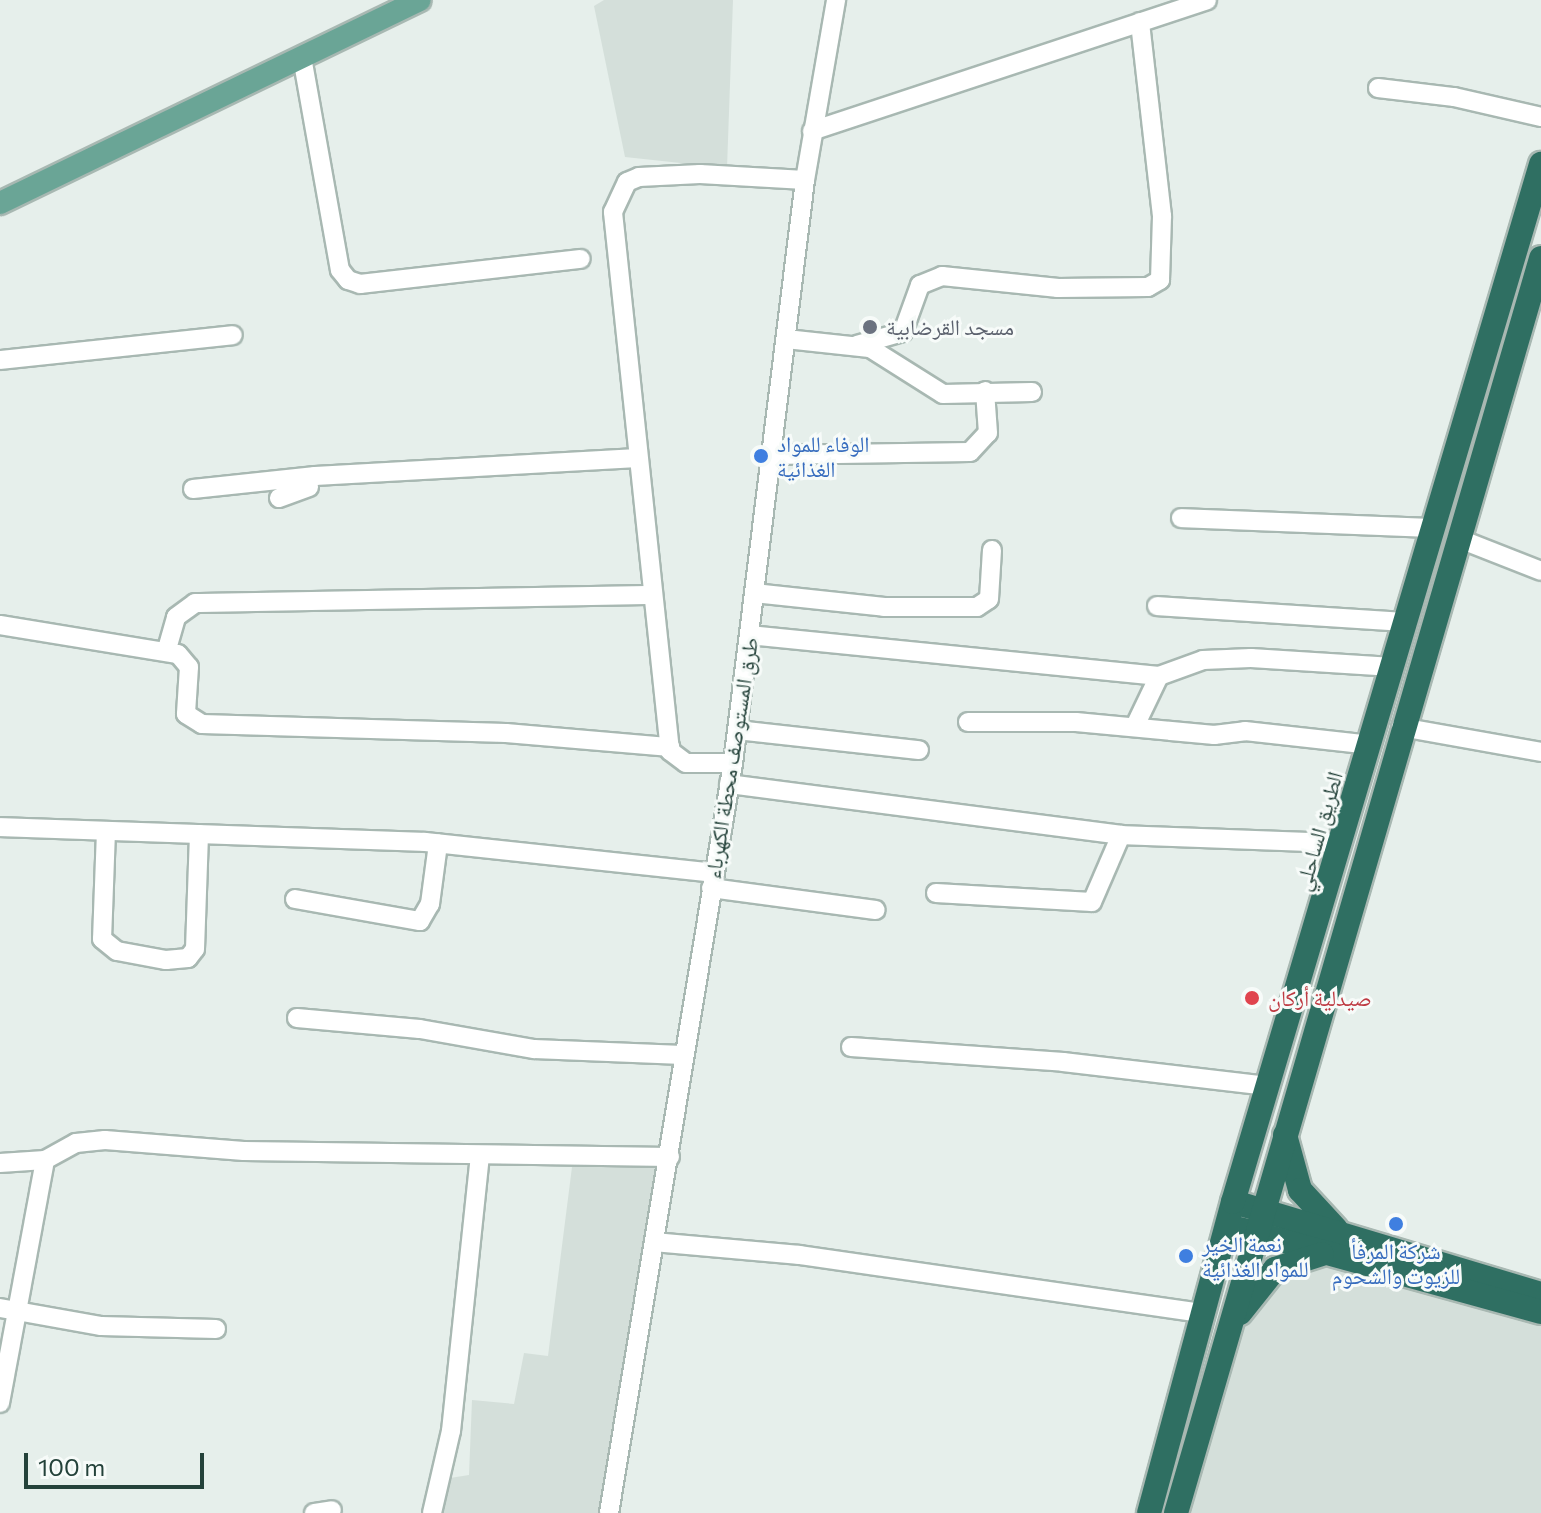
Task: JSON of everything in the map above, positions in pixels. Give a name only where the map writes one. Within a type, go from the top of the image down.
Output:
[{"type":"highway","name":"الطريق الساحلي","points":[[1176,1513],[1257,1221],[1401,727],[1446,533],[1541,164]]},
{"type":"highway","name":"الطريق الساحلي","points":[[1149,1513],[1230,1214],[1407,622],[1446,533],[1541,258]]},
{"type":"highway","points":[[1284,1131],[1300,1190],[1342,1245],[1541,1312]]},
{"type":"highway","points":[[1230,1214],[1541,1294]]},
{"type":"highway","points":[[1229,1328],[1275,1269],[1342,1245]]},
{"type":"main road","points":[[0,203],[302,57],[394,6],[419,0]]},
{"type":"street","name":"طرق المستوصف محطة الكهرباء","points":[[609,1513],[733,763],[805,180],[836,0]]},
{"type":"street","points":[[812,131],[1207,0]]},
{"type":"street","points":[[857,345],[903,332],[914,296],[929,279],[1058,288],[1148,287],[1160,280],[1162,216],[1140,22]]},
{"type":"street","points":[[302,57],[340,270],[348,280],[360,284],[581,259]]},
{"type":"street","points":[[1378,88],[1454,97],[1541,117]]},
{"type":"street","points":[[733,763],[686,763],[670,747],[613,212],[619,193],[627,182],[657,175],[805,180]]},
{"type":"street","points":[[0,360],[233,335]]},
{"type":"street","points":[[786,339],[857,345],[893,359],[943,394],[1032,392]]},
{"type":"street","points":[[772,455],[970,452],[988,433],[985,391]]},
{"type":"street","points":[[193,489],[315,476],[638,465]]},
{"type":"street","points":[[279,498],[296,488],[329,484],[638,465]]},
{"type":"street","points":[[1181,518],[1446,533],[1541,571]]},
{"type":"street","points":[[754,593],[884,607],[977,607],[989,599],[992,550]]},
{"type":"street","points":[[167,649],[176,617],[195,603],[652,595]]},
{"type":"street","points":[[1157,606],[1407,622]]},
{"type":"street","points":[[0,625],[167,649],[189,667],[186,714],[202,724],[506,733],[670,747]]},
{"type":"street","points":[[749,635],[1159,676],[1203,660],[1251,658],[1393,667]]},
{"type":"street","points":[[1135,726],[1159,676]]},
{"type":"street","points":[[968,722],[1135,726],[1214,735],[1300,734],[1371,745]]},
{"type":"street","points":[[1401,727],[1541,752]]},
{"type":"street","points":[[737,730],[919,750]]},
{"type":"street","points":[[729,784],[1121,835],[1341,843]]},
{"type":"street","points":[[0,827],[438,844],[712,881],[876,910]]},
{"type":"street","points":[[106,831],[102,939],[117,951],[166,960],[188,958],[195,949],[199,834]]},
{"type":"street","points":[[936,893],[1092,902],[1121,835]]},
{"type":"street","points":[[295,899],[420,921],[430,904],[438,844]]},
{"type":"street","points":[[297,1018],[420,1029],[534,1049],[683,1055]]},
{"type":"street","points":[[851,1047],[1090,1065],[1268,1086]]},
{"type":"street","points":[[0,1163],[45,1160],[76,1143],[105,1140],[244,1151],[670,1157]]},
{"type":"street","points":[[432,1513],[451,1431],[480,1156]]},
{"type":"street","points":[[0,1403],[7,1311],[45,1160]]},
{"type":"street","points":[[654,1242],[799,1255],[1203,1313]]},
{"type":"street","points":[[7,1311],[101,1326],[216,1329]]},
{"type":"shaded area","points":[[604,0],[733,0],[727,168],[625,157],[594,6]]},
{"type":"shaded area","points":[[572,1167],[674,1167],[607,1513],[443,1513],[450,1478],[469,1475],[472,1400],[514,1404],[524,1353],[548,1356]]},
{"type":"shaded area","points":[[1305,1256],[1541,1312],[1541,1513],[1176,1513],[1229,1328]]},
{"type":"place","name":"مسجد القرضابية","points":[[870,327]]},
{"type":"place","name":"الوفاء للمواد الغذائية","points":[[761,456]]},
{"type":"place","name":"صيدلية أركان","points":[[1252,998]]},
{"type":"place","name":"شركة المرفأ للزيوت والشحوم","points":[[1396,1224]]},
{"type":"place","name":"نعمة الخير للمواد الغذائية","points":[[1186,1256]]}]
